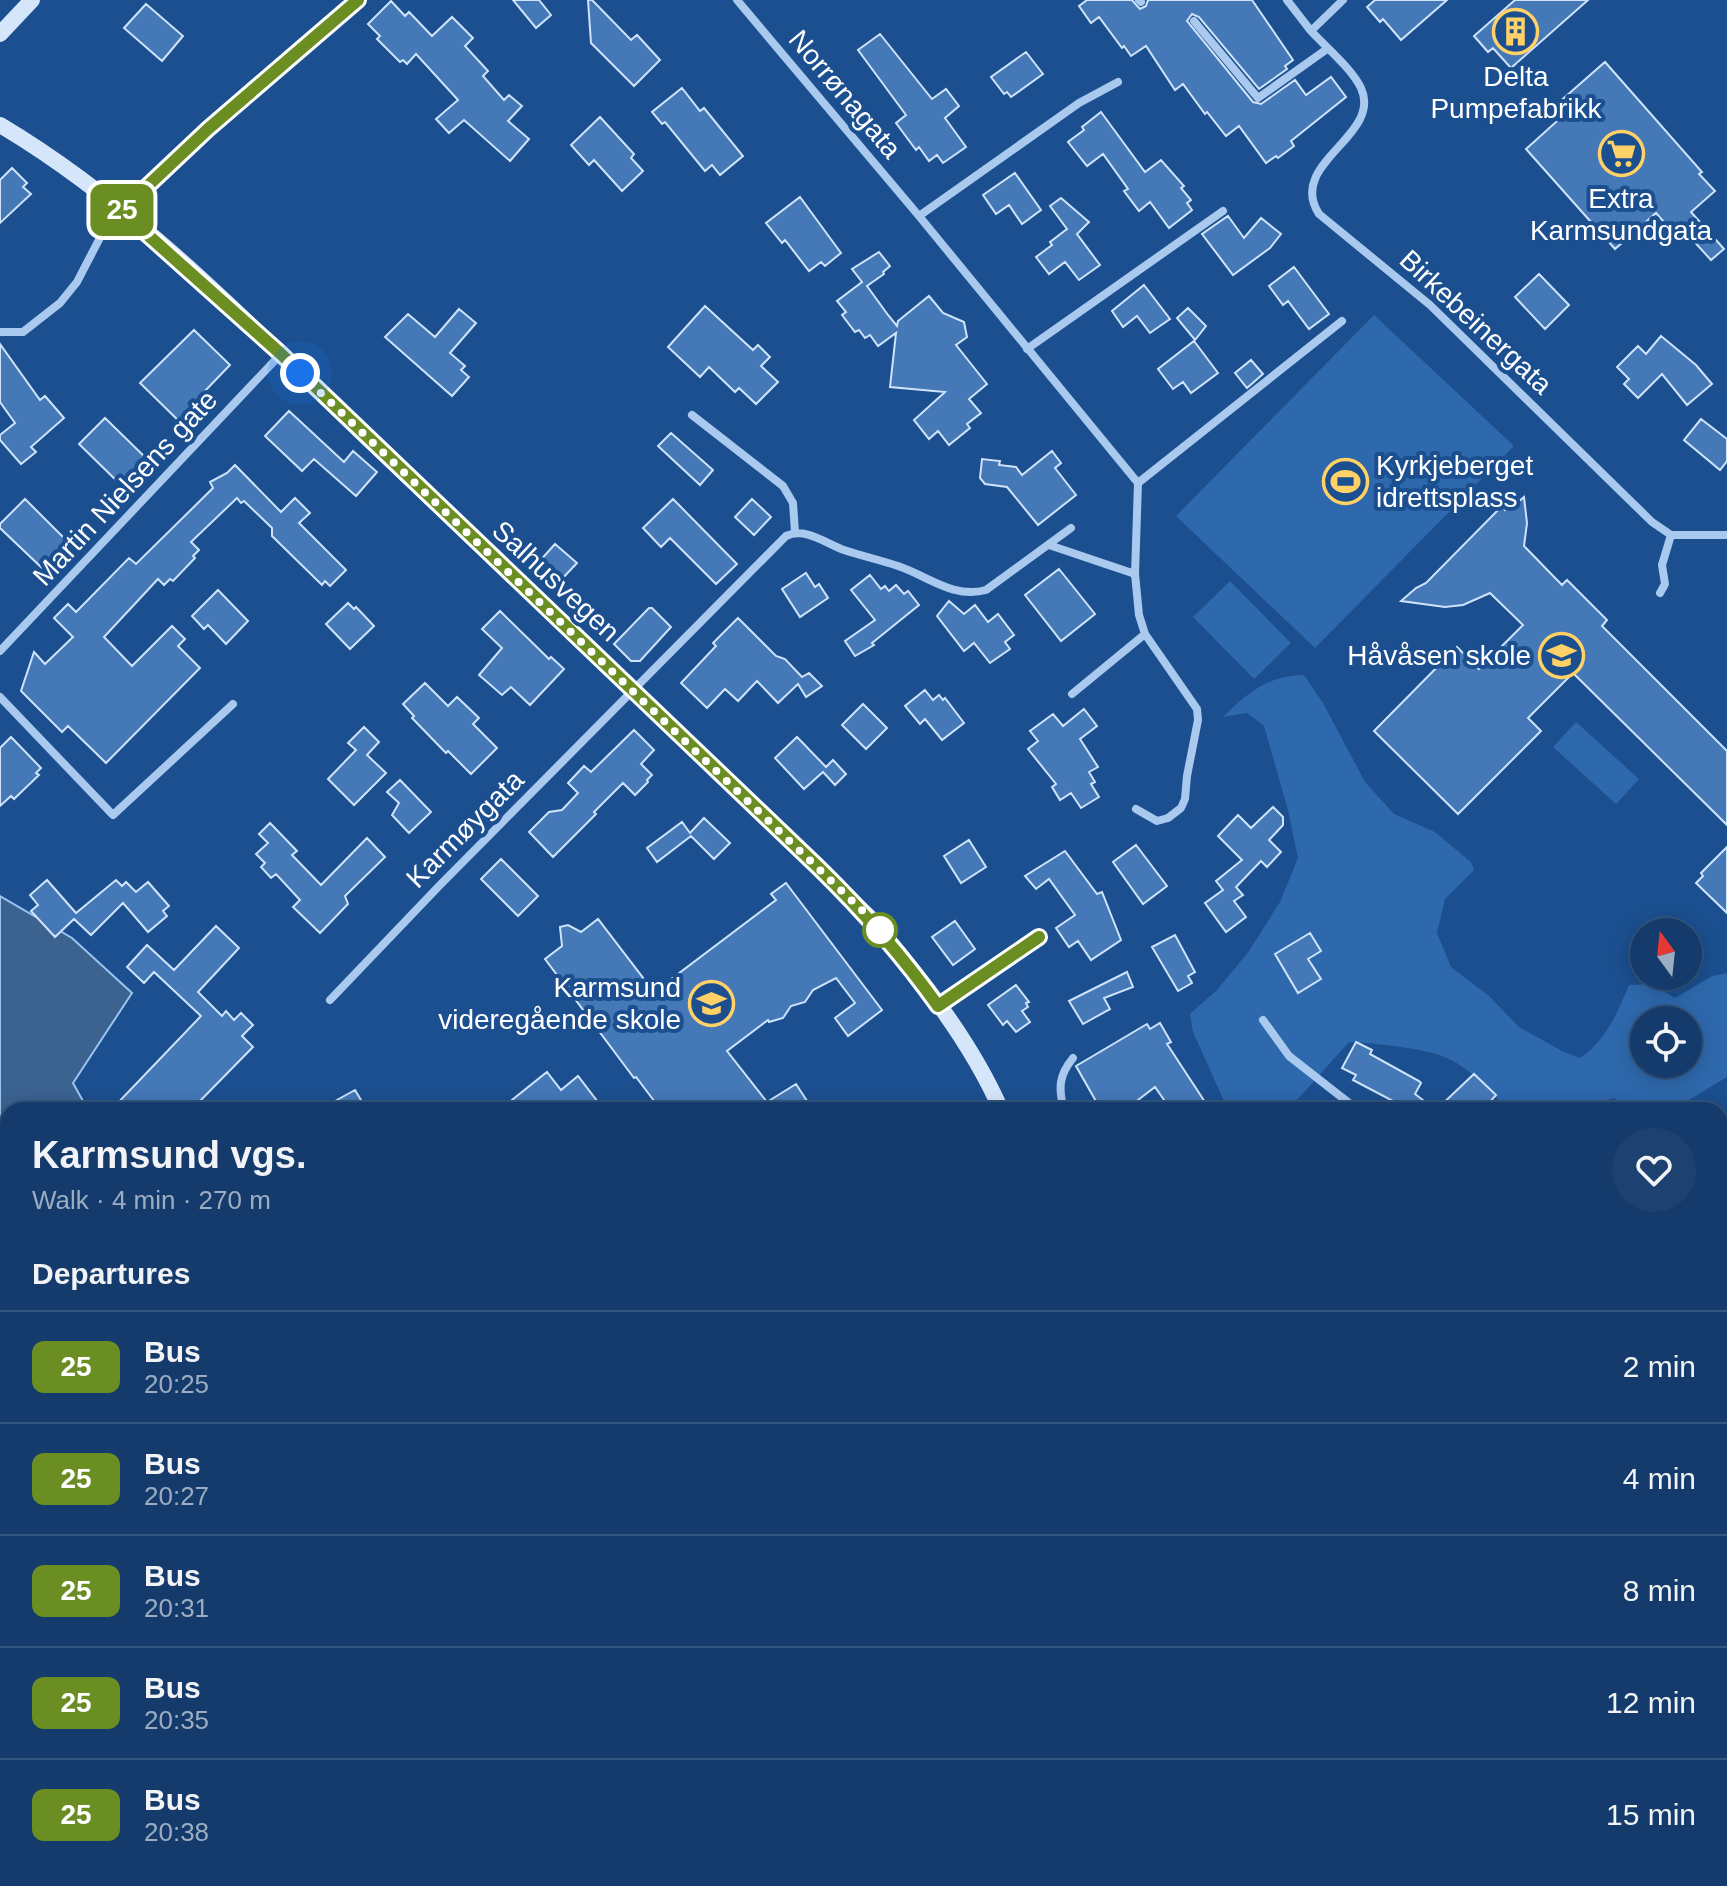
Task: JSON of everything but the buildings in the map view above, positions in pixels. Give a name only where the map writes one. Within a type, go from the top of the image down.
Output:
[{"type":"main road","points":[[0,16],[31,0]]},
{"type":"main road","points":[[0,34],[31,0]]},
{"type":"main road","name":"Salhusvegen","points":[[0,115],[18,136]]},
{"type":"main road","name":"Salhusvegen","points":[[0,125],[121,211],[281,354],[869,917],[938,1006],[997,1102]]},
{"type":"street","points":[[0,332],[23,332],[60,303],[77,282],[104,230],[121,211],[208,129],[358,0]]},
{"type":"street","name":"Norrønagata","points":[[737,0],[1138,483]]},
{"type":"street","points":[[1194,21],[1258,98],[1327,49],[1287,0]]},
{"type":"street","points":[[1311,31],[1343,0]]},
{"type":"street","name":"Birkebeinergata","points":[[1327,49],[1355,79],[1364,97],[1362,113],[1354,128],[1315,177],[1312,198],[1319,214],[1430,305],[1652,522],[1671,535]]},
{"type":"street","points":[[919,216],[1079,103],[1118,82]]},
{"type":"street","points":[[1027,349],[1223,211]]},
{"type":"street","points":[[1136,809],[1157,821],[1168,818],[1181,808],[1198,720],[1191,697],[1145,634],[1139,615],[1135,574],[1138,483],[1342,321]]},
{"type":"street","name":"Martin Nielsens gate","points":[[0,651],[281,354]]},
{"type":"street","points":[[692,415],[783,486],[793,503],[795,532],[899,567],[958,592],[986,590],[1071,528]]},
{"type":"street","name":"Karmøygata","points":[[330,1000],[786,536],[795,532]]},
{"type":"street","points":[[1660,593],[1665,584],[1662,565],[1671,535],[1727,535]]},
{"type":"street","points":[[1049,545],[1135,574]]},
{"type":"street","points":[[1072,694],[1145,634]]},
{"type":"street","points":[[0,697],[113,815],[233,704]]},
{"type":"street","points":[[938,1006],[1039,937]]},
{"type":"street","points":[[1263,1020],[1289,1056],[1348,1102]]},
{"type":"street","points":[[1063,1102],[1062,1072],[1073,1058]]},
{"type":"shaded area","name":"Kyrkjeberget idrettsplass","points":[[1374,315],[1514,446],[1315,648],[1176,516]]},
{"type":"shaded area","points":[[1230,581],[1291,643],[1254,679],[1193,617]]},
{"type":"shaded area","points":[[1304,675],[1323,703],[1365,782],[1394,814],[1435,832],[1471,862],[1474,870],[1445,899],[1437,933],[1451,967],[1489,996],[1519,1027],[1580,1058],[1604,1035],[1629,985],[1630,990],[1661,990],[1675,998],[1688,990],[1702,990],[1702,982],[1727,973],[1727,1077],[1686,1102],[1617,1102],[1615,1098],[1598,1102],[1500,1102],[1472,1074],[1437,1054],[1349,1042],[1295,1102],[1224,1102],[1193,1032],[1190,1014],[1217,990],[1249,951],[1280,902],[1298,858],[1264,726],[1247,713],[1223,717],[1241,700],[1269,682]]},
{"type":"shaded area","points":[[1576,722],[1639,779],[1616,804],[1553,747]]},
{"type":"shaded area","points":[[0,896],[72,938],[132,993],[73,1083],[83,1101],[92,1102],[0,1102]]},
{"type":"bus line","name":"25","points":[[358,0],[208,129],[121,211],[281,354],[819,868],[869,917],[938,1006],[1039,937]]},
{"type":"place","name":"Delta Pumpefabrikk","points":[[1516,31]]},
{"type":"place","name":"Extra Karmsundgata","points":[[1621,154]]},
{"type":"place","name":"Kyrkjeberget idrettsplass","points":[[1345,481]]},
{"type":"place","name":"Håvåsen skole","points":[[1562,655]]},
{"type":"place","name":"Karmsund videregående skole","points":[[712,1003]]},
{"type":"route","points":[[300,373],[684,737],[869,917],[887,939],[880,930]]}]
